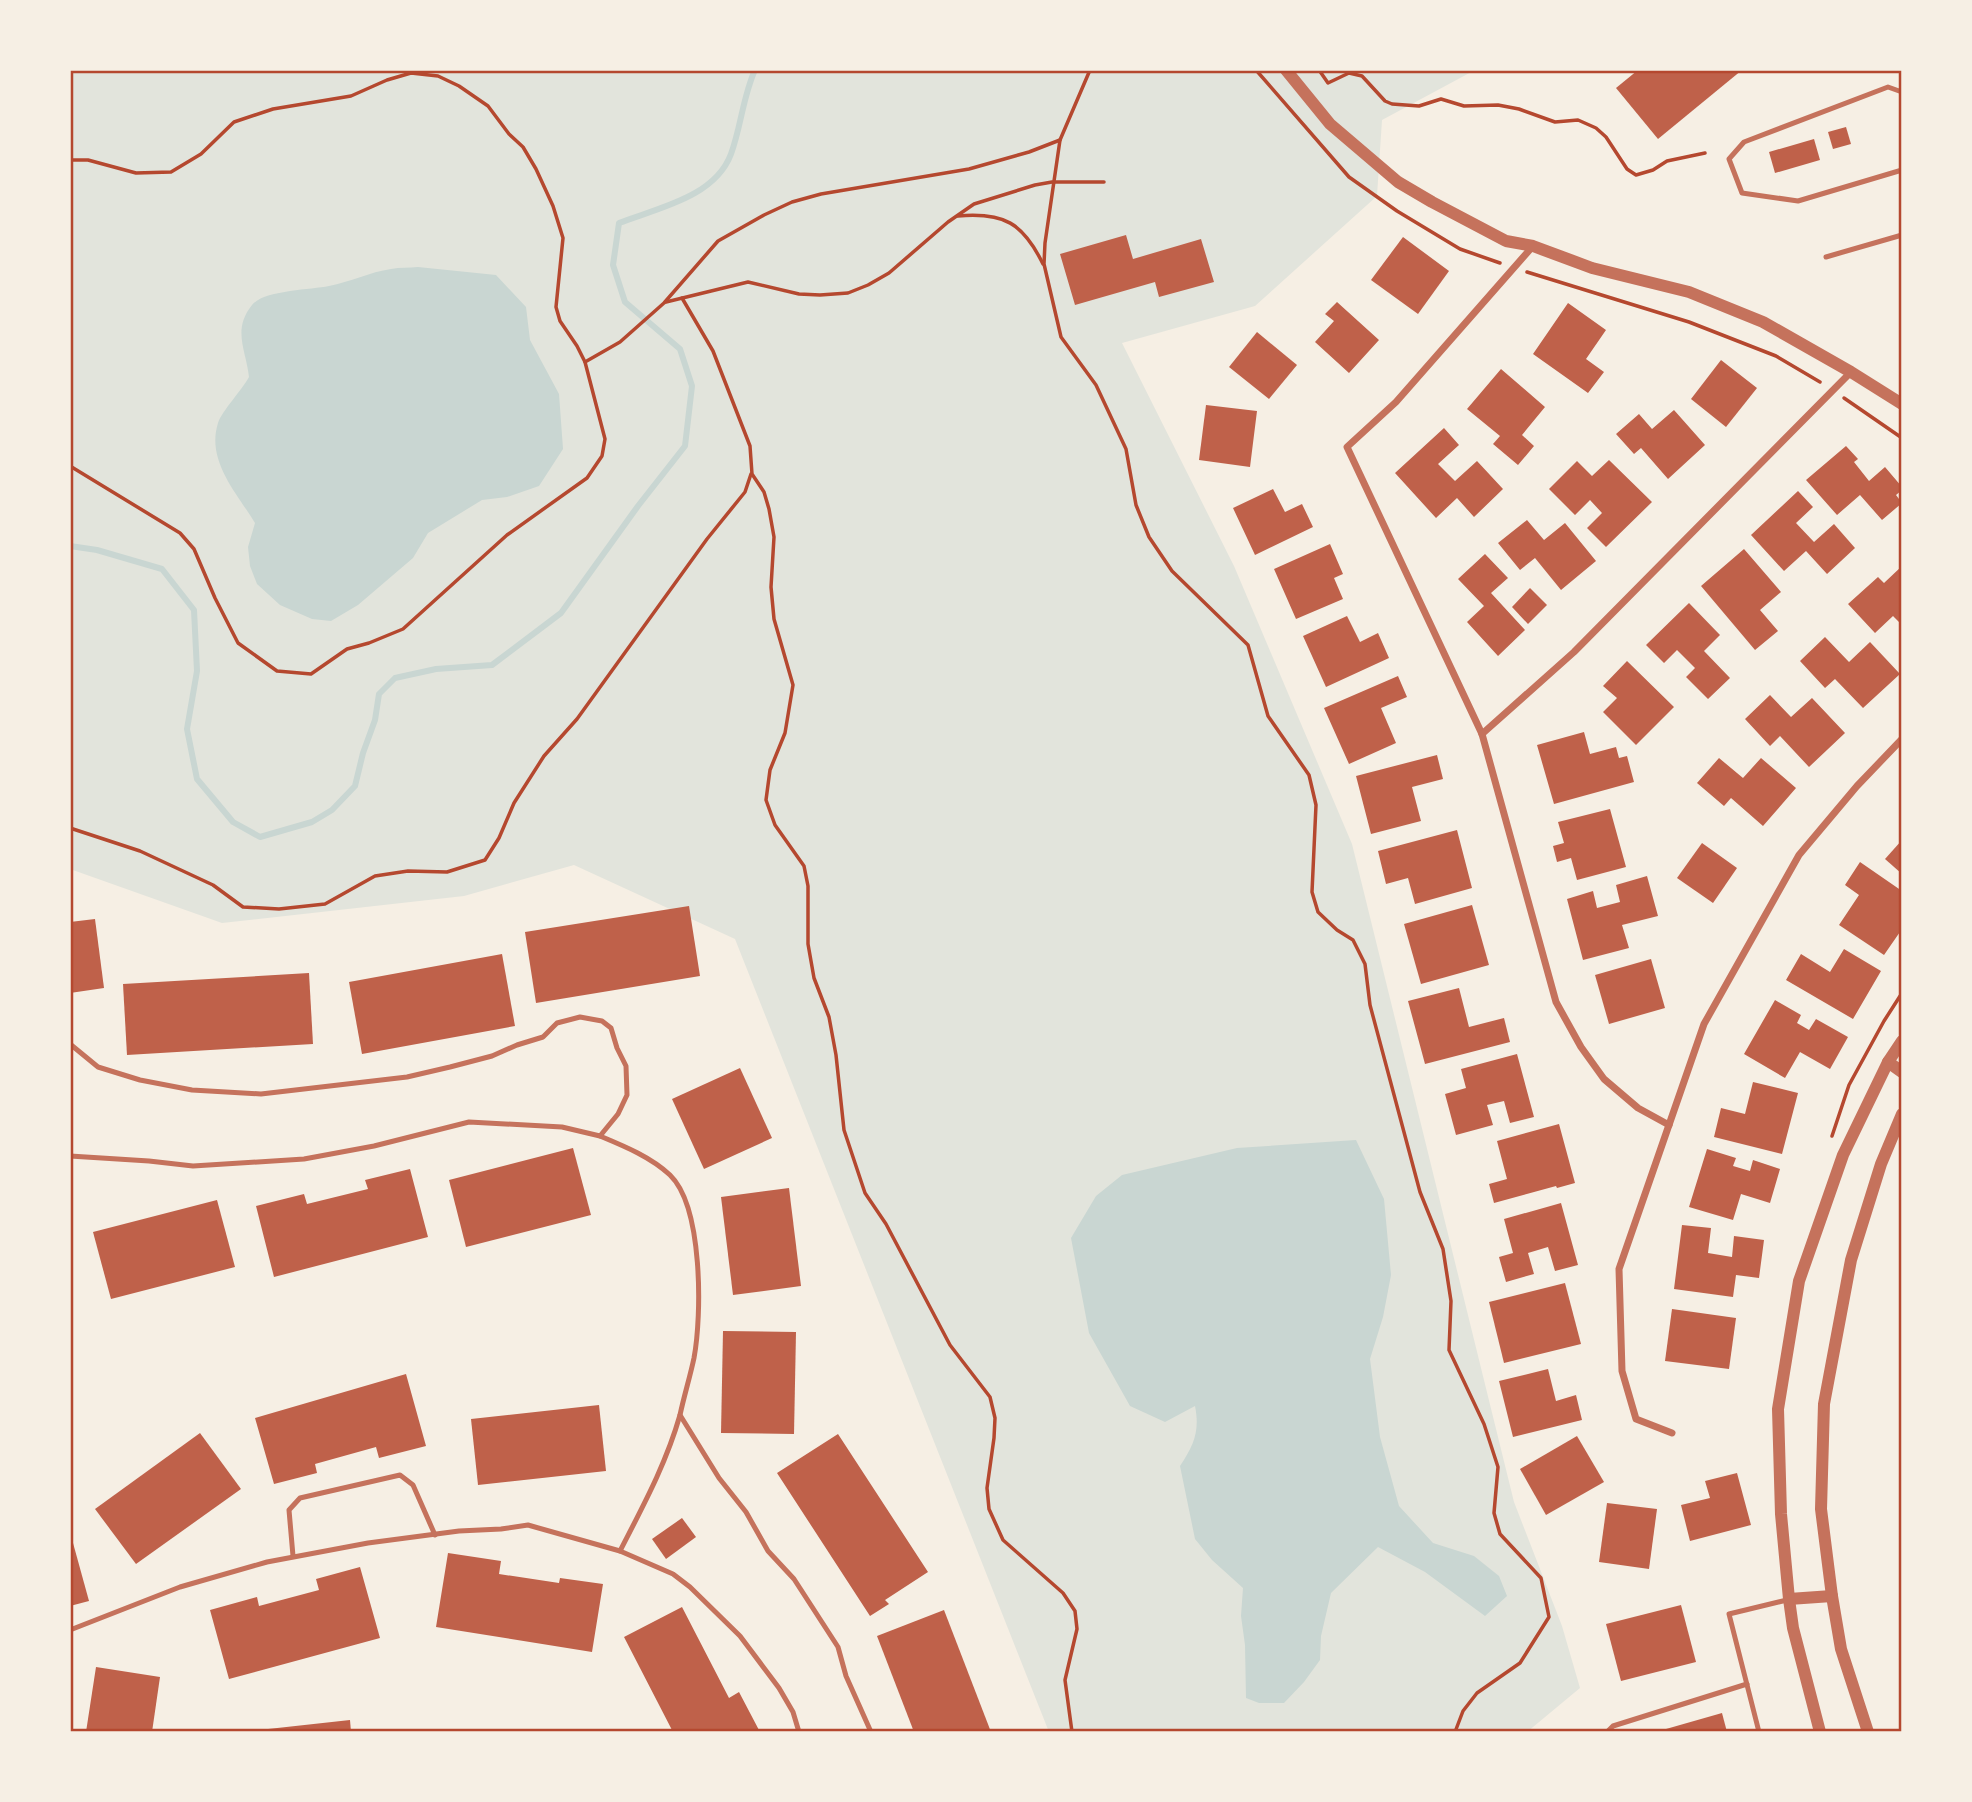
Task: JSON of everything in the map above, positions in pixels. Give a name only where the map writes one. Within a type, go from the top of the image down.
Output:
[{"type":"street","points":[[1286,70],[1330,124],[1398,182],[1506,241],[1533,246],[1592,268],[1689,292],[1763,322],[1902,404]]},
{"type":"street","points":[[1533,246],[1396,402],[1347,447],[1482,734],[1556,1002],[1581,1047],[1604,1079],[1638,1108],[1669,1125]]},
{"type":"street","points":[[1482,734],[1574,652],[1851,372]]},
{"type":"street","points":[[1672,1433],[1636,1419],[1622,1371],[1619,1269],[1704,1024],[1799,855],[1857,786],[1902,739]]},
{"type":"street","points":[[1820,1732],[1793,1628],[1789,1600],[1781,1514],[1778,1409],[1799,1282],[1843,1155],[1888,1062],[1902,1041]]},
{"type":"street","points":[[1888,1062],[1902,1072]]},
{"type":"street","points":[[1868,1732],[1841,1649],[1832,1596],[1821,1509],[1824,1404],[1851,1260],[1881,1164],[1902,1114]]},
{"type":"street","points":[[1789,1600],[1832,1596]]},
{"type":"lane","points":[[1902,92],[1888,87],[1744,142],[1729,159],[1742,193],[1798,201],[1902,170]]},
{"type":"lane","points":[[1826,257],[1902,235]]},
{"type":"lane","points":[[70,1044],[98,1067],[140,1080],[192,1090],[261,1094],[407,1077],[450,1068],[543,1037],[557,1023],[580,1017],[602,1021],[611,1028],[626,1066],[627,1094],[618,1114],[600,1136]]},
{"type":"lane","points":[[70,1156],[193,1166],[304,1159],[374,1146],[469,1122],[562,1127],[600,1136],[632,1150],[671,1176],[685,1200],[695,1233],[699,1273],[694,1355],[671,1446],[620,1551]]},
{"type":"lane","points":[[680,1415],[719,1478],[746,1512],[768,1551],[794,1579],[838,1647],[846,1676],[870,1732]]},
{"type":"lane","points":[[293,1556],[289,1510],[300,1498],[400,1475],[412,1485],[435,1535]]},
{"type":"lane","points":[[70,1630],[180,1587],[293,1556],[368,1543],[528,1525],[620,1551],[673,1574],[740,1636],[779,1688],[793,1712],[799,1732]]},
{"type":"lane","points":[[1759,1732],[1729,1614],[1789,1600]]},
{"type":"lane","points":[[1607,1732],[1613,1726],[1747,1684]]},
{"type":"path","points":[[1044,264],[1052,182],[1060,140],[1090,70]]},
{"type":"path","points":[[1256,70],[1349,177],[1397,211],[1460,249],[1689,322],[1776,356],[1902,438]]},
{"type":"path","points":[[1319,70],[1328,83],[1349,73],[1362,76],[1385,101],[1392,104],[1419,106],[1441,99],[1464,106],[1498,105],[1519,108],[1555,122],[1578,120],[1596,128],[1606,137],[1627,169],[1636,175],[1653,170],[1667,161],[1705,153]]},
{"type":"path","points":[[70,160],[88,160],[136,173],[171,172],[201,154],[234,122],[273,109],[351,96],[411,73],[438,76],[459,86],[488,106],[509,134],[523,147],[553,206],[563,238],[556,307],[560,321],[585,362],[605,439],[602,456],[587,478],[507,535],[403,629],[347,649],[311,674],[277,671],[238,643],[194,549],[180,533],[70,466]]},
{"type":"path","points":[[585,362],[620,342],[664,303],[718,241],[764,215],[792,202],[821,194],[969,169],[1060,140]]},
{"type":"path","points":[[664,303],[748,282],[799,294],[848,292],[889,273],[974,204],[1052,182],[1104,182]]},
{"type":"path","points":[[956,217],[983,214],[1010,222],[1031,240],[1044,264],[1061,337],[1096,385],[1126,449],[1136,505],[1149,537],[1172,571],[1248,645],[1268,716],[1309,775],[1316,806],[1312,892],[1318,912],[1337,930],[1353,940],[1366,964],[1370,1005],[1420,1192],[1443,1248],[1451,1301],[1449,1350],[1484,1424],[1498,1467],[1494,1513],[1500,1534],[1541,1578],[1549,1617],[1520,1663],[1477,1693],[1463,1711],[1455,1732]]},
{"type":"path","points":[[70,828],[140,851],[213,886],[243,908],[279,909],[325,904],[375,876],[408,871],[447,872],[485,860],[499,838],[514,803],[544,756],[577,719],[707,539],[745,492],[752,474],[750,446],[713,351],[682,298]]},
{"type":"path","points":[[752,474],[764,492],[769,509],[774,537],[771,586],[774,619],[793,685],[785,733],[770,770],[766,800],[775,825],[804,866],[808,944],[814,978],[829,1017],[844,1130],[865,1193],[886,1224],[950,1345],[989,1397],[995,1418],[995,1438],[987,1488],[989,1509],[1003,1540],[1063,1593],[1075,1611],[1077,1629],[1065,1680],[1072,1732]]},
{"type":"shaded area","points":[[70,70],[1475,70],[1382,120],[1377,196],[1255,306],[1122,343],[1234,566],[1352,844],[1514,1502],[1562,1626],[1580,1688],[1527,1732],[1049,1732],[735,939],[574,865],[464,896],[222,923],[70,869]]},
{"type":"shaded area","points":[[418,267],[496,275],[526,307],[530,340],[559,394],[563,449],[539,486],[507,497],[482,500],[428,533],[413,558],[358,605],[331,621],[312,619],[280,605],[257,584],[250,566],[248,547],[255,523],[225,476],[216,450],[218,423],[249,377],[241,332],[243,323],[252,305],[266,296],[329,286],[383,270]]},
{"type":"shaded area","points":[[1356,1140],[1384,1199],[1391,1275],[1383,1317],[1370,1359],[1380,1437],[1399,1506],[1433,1543],[1474,1556],[1499,1576],[1507,1596],[1485,1616],[1425,1572],[1378,1547],[1331,1593],[1321,1636],[1320,1660],[1304,1682],[1284,1703],[1259,1703],[1246,1698],[1245,1645],[1241,1616],[1243,1588],[1212,1560],[1195,1539],[1180,1466],[1195,1438],[1195,1406],[1165,1422],[1130,1406],[1089,1333],[1071,1238],[1096,1196],[1122,1175],[1237,1148]]},
{"type":"building","points":[[1638,70],[1742,70],[1658,139],[1616,88]]},
{"type":"building","points":[[1846,127],[1851,144],[1833,149],[1828,132]]},
{"type":"building","points":[[1814,139],[1820,160],[1775,173],[1769,152]]},
{"type":"building","points":[[1126,235],[1133,259],[1201,239],[1214,282],[1159,297],[1155,282],[1075,305],[1060,254]]},
{"type":"building","points":[[1403,237],[1449,271],[1418,314],[1371,280]]},
{"type":"building","points":[[1337,302],[1379,340],[1349,373],[1315,342],[1334,321],[1325,314]]},
{"type":"building","points":[[1568,303],[1606,330],[1586,359],[1604,372],[1588,393],[1533,354]]},
{"type":"building","points":[[1257,332],[1297,365],[1269,399],[1229,367]]},
{"type":"building","points":[[1721,360],[1757,388],[1726,427],[1691,399]]},
{"type":"building","points":[[1501,369],[1545,407],[1522,435],[1534,446],[1518,465],[1493,444],[1500,436],[1467,409]]},
{"type":"building","points":[[1206,405],[1257,411],[1250,467],[1199,460]]},
{"type":"building","points":[[1674,410],[1705,445],[1668,479],[1641,448],[1634,454],[1616,434],[1639,414],[1652,429]]},
{"type":"building","points":[[1444,428],[1459,445],[1438,464],[1455,481],[1477,461],[1503,489],[1474,517],[1457,498],[1436,518],[1395,473]]},
{"type":"building","points":[[1846,446],[1858,459],[1854,462],[1869,481],[1885,467],[1902,487],[1896,495],[1902,503],[1882,520],[1860,495],[1837,515],[1806,480]]},
{"type":"building","points":[[1609,460],[1652,502],[1606,547],[1587,528],[1602,513],[1590,500],[1575,515],[1549,489],[1577,461],[1592,476]]},
{"type":"building","points":[[1273,489],[1285,512],[1302,504],[1313,527],[1255,555],[1233,508]]},
{"type":"building","points":[[1798,491],[1813,507],[1796,523],[1814,542],[1834,524],[1855,548],[1827,574],[1806,551],[1784,571],[1751,535]]},
{"type":"building","points":[[1527,520],[1544,540],[1565,523],[1596,561],[1561,590],[1535,558],[1520,570],[1498,543]]},
{"type":"building","points":[[1330,544],[1343,574],[1334,578],[1343,599],[1296,619],[1274,569]]},
{"type":"building","points":[[1744,549],[1781,592],[1760,610],[1778,631],[1755,650],[1701,586]]},
{"type":"building","points":[[1485,554],[1508,578],[1491,593],[1525,630],[1498,656],[1467,622],[1484,606],[1458,579]]},
{"type":"building","points":[[1902,566],[1902,625],[1893,616],[1875,633],[1848,604],[1878,577],[1884,583]]},
{"type":"building","points":[[1530,588],[1547,605],[1528,624],[1512,607]]},
{"type":"building","points":[[1689,603],[1720,635],[1704,651],[1730,678],[1708,699],[1686,677],[1695,668],[1677,650],[1664,663],[1646,645]]},
{"type":"building","points":[[1347,616],[1360,642],[1378,633],[1389,658],[1326,687],[1303,636]]},
{"type":"building","points":[[1825,637],[1849,662],[1870,642],[1900,674],[1863,708],[1835,679],[1825,688],[1800,661]]},
{"type":"building","points":[[1627,661],[1674,707],[1636,745],[1603,712],[1617,698],[1603,686]]},
{"type":"building","points":[[1398,676],[1407,697],[1381,708],[1396,743],[1349,764],[1324,708]]},
{"type":"building","points":[[1770,695],[1791,717],[1812,698],[1845,733],[1809,767],[1780,736],[1770,746],[1745,719]]},
{"type":"building","points":[[1584,732],[1590,754],[1616,747],[1619,758],[1627,756],[1634,782],[1554,804],[1537,745]]},
{"type":"building","points":[[1437,755],[1443,779],[1412,787],[1421,821],[1371,834],[1356,776]]},
{"type":"building","points":[[1719,758],[1743,778],[1761,758],[1796,788],[1763,826],[1731,798],[1724,806],[1697,783]]},
{"type":"building","points":[[1610,809],[1626,867],[1577,880],[1571,858],[1557,862],[1553,846],[1564,843],[1558,822]]},
{"type":"building","points":[[1457,830],[1472,888],[1415,904],[1408,878],[1386,884],[1378,851]]},
{"type":"building","points":[[1902,840],[1902,874],[1885,859]]},
{"type":"building","points":[[1702,843],[1737,868],[1713,903],[1677,878]]},
{"type":"building","points":[[1860,862],[1902,891],[1902,929],[1884,955],[1839,925],[1859,895],[1845,885]]},
{"type":"building","points":[[1647,876],[1658,916],[1622,925],[1629,948],[1583,960],[1567,899],[1593,891],[1597,908],[1620,902],[1616,885]]},
{"type":"building","points":[[1472,905],[1489,965],[1421,984],[1404,924]]},
{"type":"building","points":[[689,906],[700,976],[536,1003],[525,932]]},
{"type":"building","points":[[95,919],[104,988],[70,993],[70,922]]},
{"type":"building","points":[[1844,949],[1881,971],[1853,1019],[1786,980],[1801,954],[1830,972]]},
{"type":"building","points":[[502,954],[515,1026],[362,1054],[349,982]]},
{"type":"building","points":[[1651,959],[1665,1008],[1609,1024],[1595,975]]},
{"type":"building","points":[[309,973],[313,1044],[127,1055],[123,984]]},
{"type":"building","points":[[1459,988],[1469,1027],[1504,1018],[1510,1042],[1425,1064],[1408,1001]]},
{"type":"building","points":[[1775,1000],[1801,1015],[1797,1023],[1809,1030],[1816,1019],[1848,1037],[1830,1069],[1800,1052],[1785,1078],[1744,1054]]},
{"type":"building","points":[[1517,1054],[1534,1117],[1510,1123],[1504,1101],[1487,1105],[1493,1125],[1456,1135],[1445,1094],[1466,1088],[1461,1069]]},
{"type":"building","points":[[740,1068],[772,1138],[704,1169],[672,1099]]},
{"type":"building","points":[[1753,1082],[1798,1093],[1782,1154],[1714,1137],[1721,1108],[1745,1114]]},
{"type":"building","points":[[1559,1124],[1575,1183],[1494,1203],[1489,1184],[1507,1179],[1497,1141]]},
{"type":"building","points":[[573,1148],[591,1215],[466,1247],[449,1180]]},
{"type":"building","points":[[1707,1149],[1736,1158],[1733,1166],[1750,1171],[1753,1160],[1780,1169],[1770,1203],[1741,1194],[1733,1220],[1689,1207]]},
{"type":"building","points":[[410,1169],[428,1237],[274,1277],[256,1206],[304,1194],[307,1204],[368,1189],[365,1180]]},
{"type":"building","points":[[789,1188],[801,1286],[733,1295],[721,1197]]},
{"type":"building","points":[[217,1200],[235,1267],[111,1299],[93,1232]]},
{"type":"building","points":[[1561,1203],[1578,1265],[1555,1271],[1548,1247],[1528,1253],[1534,1274],[1506,1282],[1499,1257],[1513,1253],[1504,1219]]},
{"type":"building","points":[[1682,1225],[1711,1228],[1708,1253],[1732,1257],[1734,1236],[1764,1240],[1759,1278],[1736,1275],[1733,1297],[1674,1289]]},
{"type":"building","points":[[1565,1283],[1581,1344],[1504,1363],[1489,1302]]},
{"type":"building","points":[[1672,1309],[1736,1318],[1729,1369],[1665,1361]]},
{"type":"building","points":[[723,1331],[796,1332],[794,1434],[721,1433]]},
{"type":"building","points":[[1548,1369],[1556,1401],[1576,1395],[1582,1420],[1513,1437],[1499,1381]]},
{"type":"building","points":[[406,1374],[426,1446],[379,1458],[376,1447],[315,1464],[317,1473],[274,1484],[255,1418]]},
{"type":"building","points":[[599,1405],[606,1471],[478,1485],[471,1419]]},
{"type":"building","points":[[200,1433],[241,1489],[136,1564],[95,1509]]},
{"type":"building","points":[[838,1434],[928,1572],[885,1600],[889,1604],[870,1616],[777,1473]]},
{"type":"building","points":[[1577,1436],[1604,1482],[1546,1515],[1520,1469]]},
{"type":"building","points":[[1737,1473],[1751,1525],[1690,1541],[1681,1505],[1710,1498],[1705,1481]]},
{"type":"building","points":[[1607,1503],[1657,1509],[1649,1569],[1599,1562]]},
{"type":"building","points":[[682,1518],[696,1537],[666,1559],[652,1539]]},
{"type":"building","points":[[70,1532],[89,1601],[70,1606]]},
{"type":"building","points":[[448,1553],[501,1561],[499,1574],[559,1583],[560,1578],[603,1584],[592,1652],[436,1627]]},
{"type":"building","points":[[360,1567],[380,1638],[229,1679],[210,1610],[257,1597],[259,1606],[319,1590],[316,1579]]},
{"type":"building","points":[[1681,1605],[1696,1662],[1621,1681],[1606,1624]]},
{"type":"building","points":[[682,1607],[729,1698],[739,1692],[760,1732],[673,1732],[624,1637]]},
{"type":"building","points":[[944,1610],[991,1732],[914,1732],[877,1636]]},
{"type":"building","points":[[96,1667],[160,1677],[152,1732],[86,1732]]},
{"type":"building","points":[[1722,1713],[1727,1732],[1659,1732],[1659,1731]]},
{"type":"building","points":[[350,1720],[351,1732],[259,1732],[259,1730]]},
{"type":"waterway","points":[[70,546],[97,550],[162,569],[194,610],[197,671],[187,729],[197,779],[233,822],[260,837],[312,822],[332,810],[355,786],[375,720],[379,694],[395,678],[436,669],[492,665],[561,613],[685,446],[692,386],[680,349],[625,302],[613,265],[619,223],[684,199],[699,191],[723,169],[731,154],[755,70]]}]
